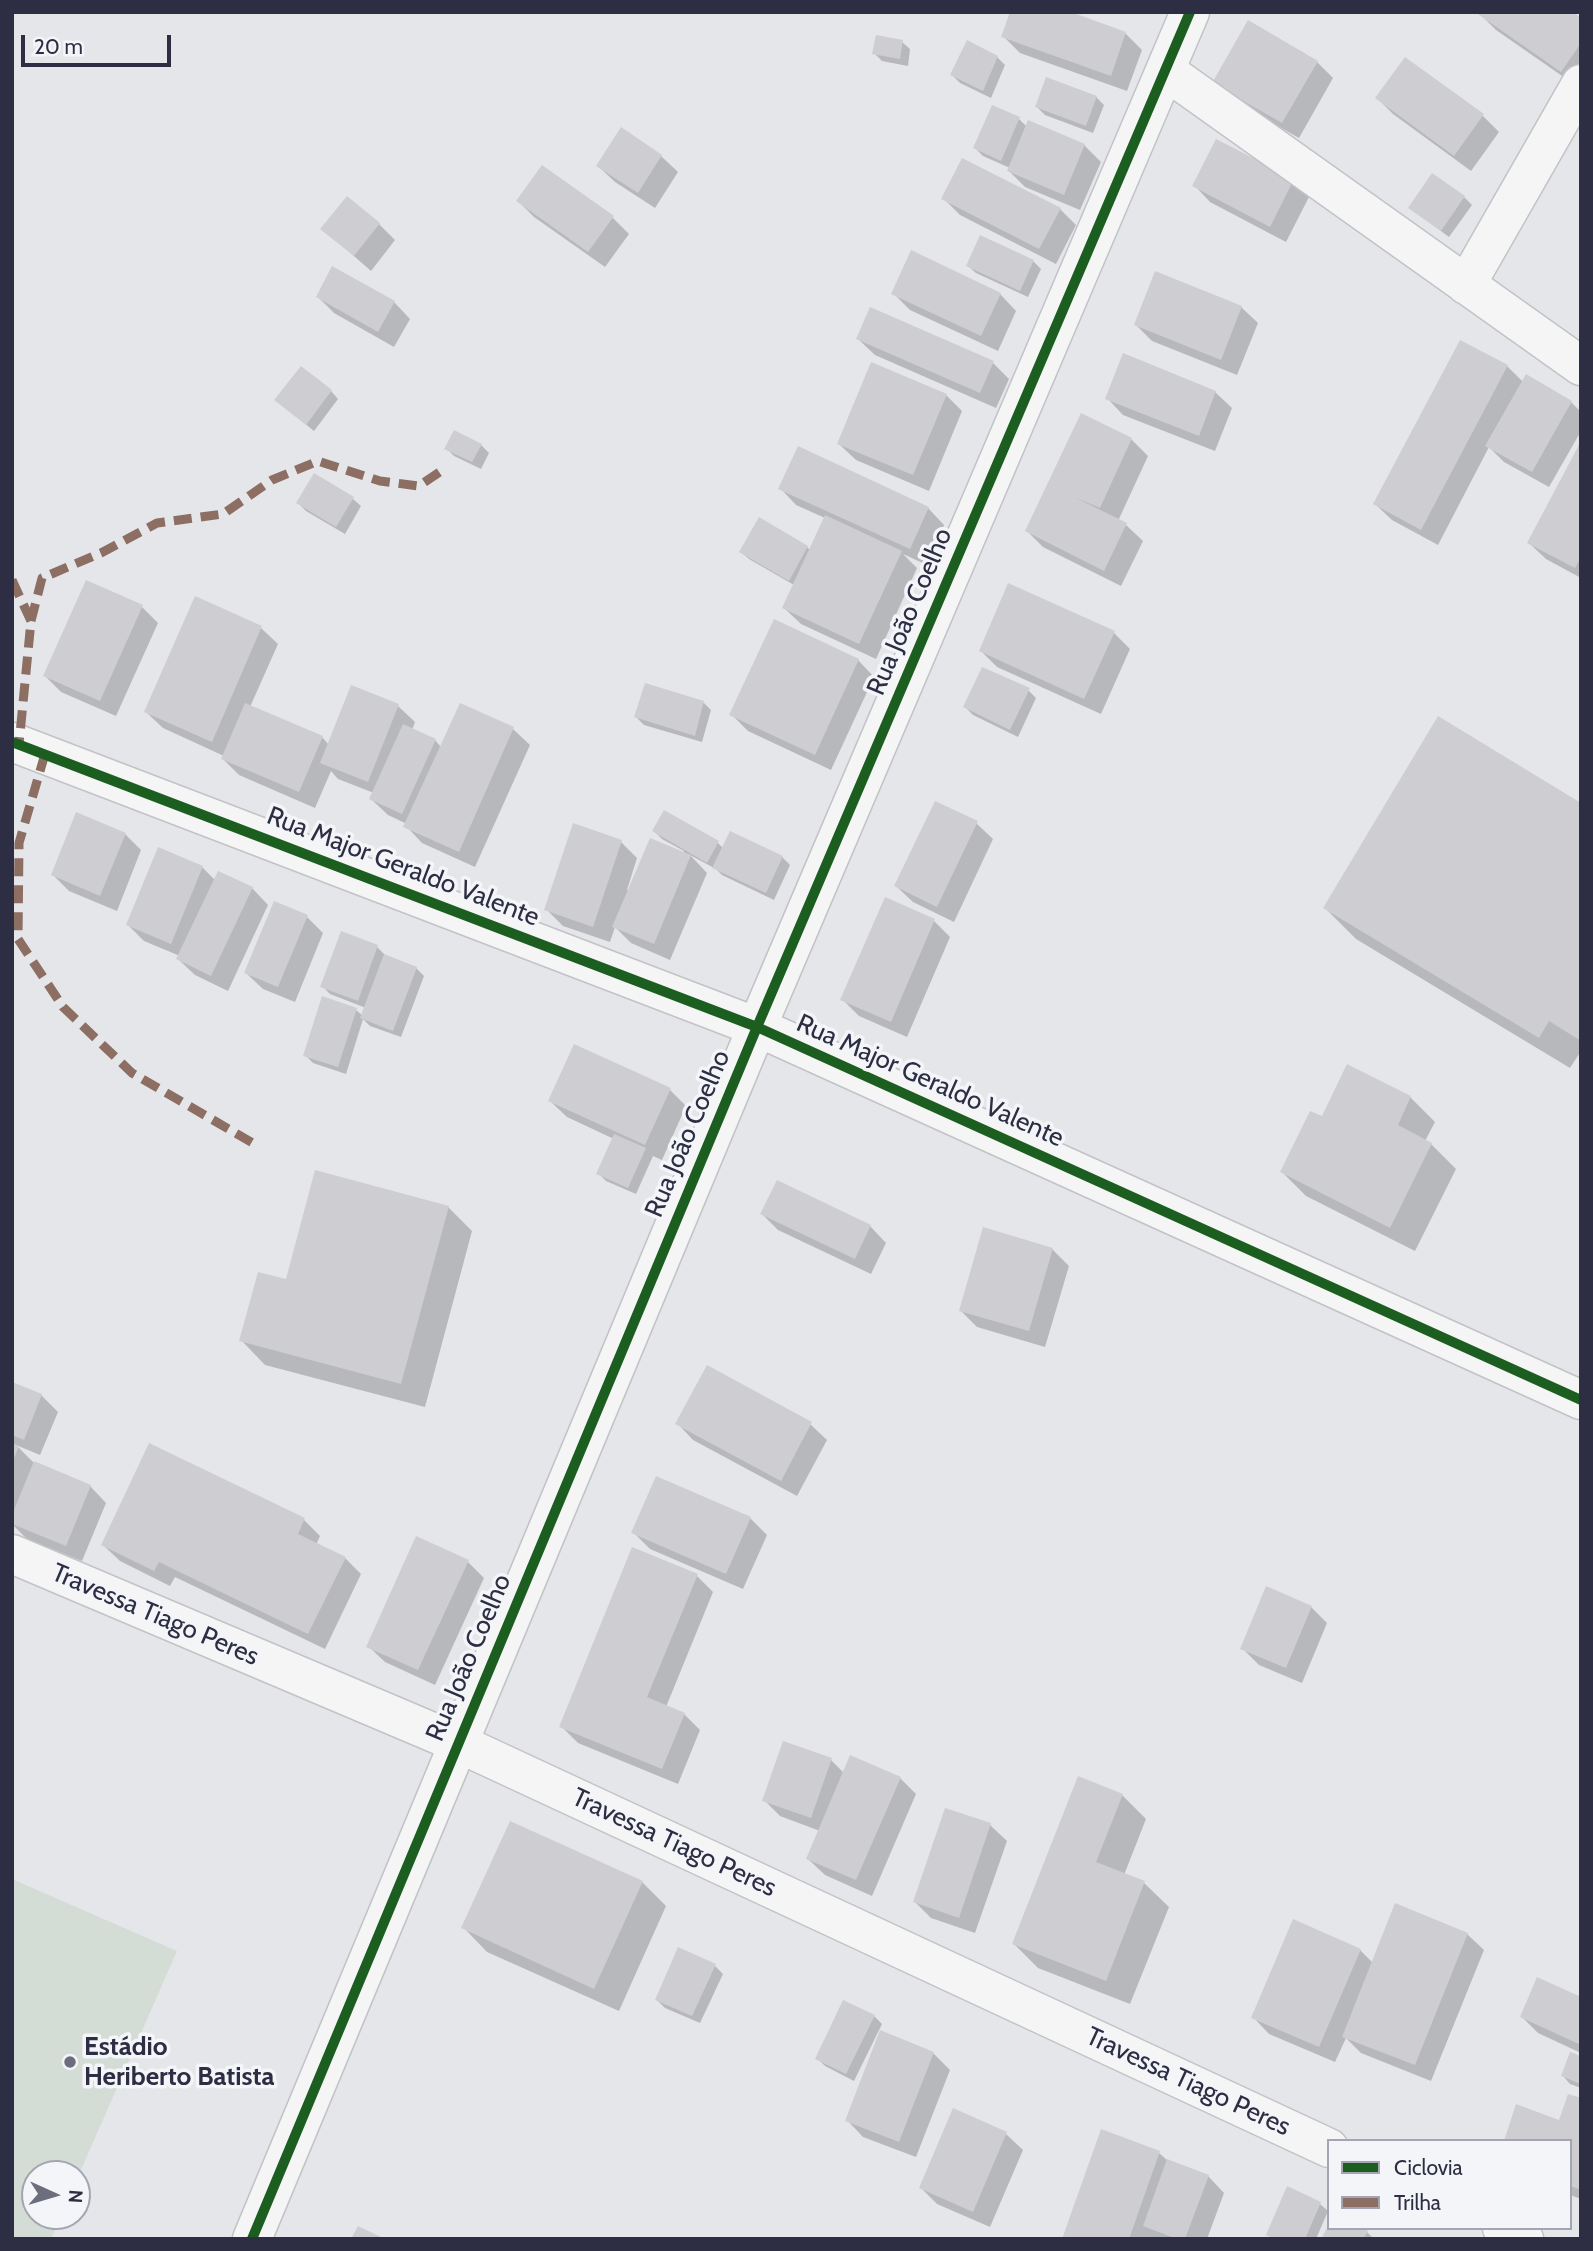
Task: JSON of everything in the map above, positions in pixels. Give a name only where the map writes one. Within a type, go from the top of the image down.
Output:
[{"type":"street","name":"Rua João Coelho","points":[[252,2239],[757,1027],[1190,12]]},
{"type":"street","points":[[1166,71],[1581,366]]},
{"type":"street","points":[[1466,285],[1581,84]]},
{"type":"street","name":"Rua Major Geraldo Valente","points":[[12,742],[757,1027],[1581,1400]]},
{"type":"street","name":"Travessa Tiago Peres","points":[[12,1554],[458,1743],[1327,2147]]},
{"type":"street","points":[[1506,2230],[1524,2239]]},
{"type":"shaded area","name":"Estádio Heriberto Batista","points":[[12,1879],[177,1951],[85,2160],[21,2160],[21,2230],[55,2230],[51,2239],[12,2239]]},
{"type":"building","points":[[1010,12],[1071,12],[1126,32],[1111,76],[1001,37]]},
{"type":"building","points":[[1475,12],[1573,12],[1581,18],[1581,43],[1561,72]]},
{"type":"building","points":[[1248,20],[1318,61],[1282,123],[1212,83]]},
{"type":"building","points":[[876,35],[903,40],[900,59],[872,54]]},
{"type":"building","points":[[967,40],[998,56],[983,91],[950,75]]},
{"type":"building","points":[[1405,57],[1484,114],[1454,156],[1375,98]]},
{"type":"building","points":[[1046,77],[1097,96],[1086,126],[1035,107]]},
{"type":"building","points":[[992,105],[1020,117],[1001,161],[973,148]]},
{"type":"building","points":[[1028,120],[1085,144],[1064,195],[1007,171]]},
{"type":"building","points":[[621,127],[662,155],[638,193],[596,166]]},
{"type":"building","points":[[1216,139],[1294,179],[1270,227],[1192,186]]},
{"type":"building","points":[[962,158],[1061,208],[1039,249],[941,199]]},
{"type":"building","points":[[542,165],[614,216],[588,252],[516,201]]},
{"type":"building","points":[[1432,173],[1465,196],[1441,231],[1408,208]]},
{"type":"building","points":[[347,196],[380,223],[354,256],[320,229]]},
{"type":"building","points":[[980,235],[1034,260],[1020,291],[966,266]]},
{"type":"building","points":[[911,250],[1001,293],[981,336],[891,294]]},
{"type":"building","points":[[332,266],[395,301],[378,332],[316,297]]},
{"type":"building","points":[[1155,271],[1242,306],[1221,360],[1134,325]]},
{"type":"building","points":[[870,307],[994,361],[980,393],[856,339]]},
{"type":"building","points":[[1460,340],[1508,365],[1421,530],[1373,504]]},
{"type":"building","points":[[1123,353],[1216,391],[1199,436],[1105,399]]},
{"type":"building","points":[[871,362],[947,394],[913,475],[837,444]]},
{"type":"building","points":[[301,366],[332,390],[306,425],[274,400]]},
{"type":"building","points":[[1526,374],[1572,401],[1532,472],[1485,446]]},
{"type":"building","points":[[1081,413],[1132,438],[1100,508],[1074,497],[1127,523],[1104,571],[1025,531]]},
{"type":"building","points":[[454,430],[482,444],[472,462],[444,449]]},
{"type":"building","points":[[1581,441],[1581,557],[1575,568],[1527,543]]},
{"type":"building","points":[[798,446],[929,507],[910,549],[778,489]]},
{"type":"building","points":[[314,473],[354,497],[336,527],[296,503]]},
{"type":"building","points":[[825,515],[902,551],[859,644],[782,608]]},
{"type":"building","points":[[759,517],[808,546],[789,581],[739,552]]},
{"type":"building","points":[[86,580],[143,605],[100,701],[43,676]]},
{"type":"building","points":[[1008,583],[1115,631],[1084,699],[979,651]]},
{"type":"building","points":[[195,596],[262,626],[212,742],[144,712]]},
{"type":"building","points":[[774,619],[859,659],[815,755],[729,715]]},
{"type":"building","points":[[982,667],[1030,688],[1010,730],[963,707]]},
{"type":"building","points":[[645,683],[704,701],[695,736],[634,717]]},
{"type":"building","points":[[351,685],[399,704],[368,782],[320,763]]},
{"type":"building","points":[[245,703],[323,736],[299,792],[221,759]]},
{"type":"building","points":[[460,703],[514,727],[459,852],[403,827]]},
{"type":"building","points":[[1438,716],[1581,803],[1581,1041],[1549,1021],[1539,1038],[1323,908]]},
{"type":"building","points":[[403,724],[436,739],[402,814],[369,799]]},
{"type":"building","points":[[935,801],[978,821],[937,907],[894,886]]},
{"type":"building","points":[[664,810],[719,841],[707,863],[652,831]]},
{"type":"building","points":[[76,812],[126,833],[100,896],[51,875]]},
{"type":"building","points":[[573,823],[622,840],[593,927],[544,910]]},
{"type":"building","points":[[730,831],[783,856],[766,893],[712,868]]},
{"type":"building","points":[[650,838],[691,855],[654,944],[612,927]]},
{"type":"building","points":[[158,847],[203,866],[171,944],[126,925]]},
{"type":"building","points":[[218,871],[253,887],[211,976],[176,959]]},
{"type":"building","points":[[885,897],[935,919],[891,1022],[840,1000]]},
{"type":"building","points":[[274,901],[308,915],[278,987],[244,973]]},
{"type":"building","points":[[341,931],[378,945],[358,1001],[320,987]]},
{"type":"building","points":[[384,954],[417,967],[393,1031],[360,1018]]},
{"type":"building","points":[[322,996],[357,1008],[338,1067],[303,1056]]},
{"type":"building","points":[[574,1044],[671,1088],[645,1145],[548,1101]]},
{"type":"building","points":[[1347,1064],[1411,1096],[1398,1125],[1432,1143],[1390,1228],[1280,1172],[1310,1111],[1322,1116]]},
{"type":"building","points":[[614,1134],[646,1148],[628,1188],[596,1174]]},
{"type":"building","points":[[315,1170],[449,1206],[401,1384],[239,1341],[258,1272],[286,1279]]},
{"type":"building","points":[[777,1180],[871,1225],[855,1259],[760,1214]]},
{"type":"building","points":[[983,1227],[1053,1248],[1029,1331],[959,1311]]},
{"type":"building","points":[[707,1365],[812,1422],[781,1481],[675,1424]]},
{"type":"building","points":[[12,1382],[42,1394],[24,1440],[12,1435]]},
{"type":"building","points":[[12,1443],[19,1446],[12,1463]]},
{"type":"building","points":[[149,1443],[305,1518],[298,1534],[346,1557],[308,1634],[159,1562],[154,1571],[101,1545]]},
{"type":"building","points":[[34,1461],[91,1485],[66,1546],[12,1524],[12,1515]]},
{"type":"building","points":[[656,1476],[751,1517],[726,1574],[631,1533]]},
{"type":"building","points":[[416,1536],[469,1560],[418,1670],[366,1647]]},
{"type":"building","points":[[632,1547],[698,1574],[647,1697],[685,1713],[662,1769],[559,1727]]},
{"type":"building","points":[[1266,1586],[1312,1606],[1286,1668],[1240,1649]]},
{"type":"building","points":[[783,1741],[832,1758],[811,1818],[762,1801]]},
{"type":"building","points":[[850,1755],[901,1777],[856,1880],[806,1859]]},
{"type":"building","points":[[1078,1776],[1123,1794],[1096,1862],[1145,1881],[1106,1981],[1012,1944]]},
{"type":"building","points":[[945,1808],[991,1823],[959,1918],[913,1902]]},
{"type":"building","points":[[510,1821],[643,1881],[594,1989],[461,1928]]},
{"type":"building","points":[[1395,1903],[1468,1933],[1415,2065],[1342,2037]]},
{"type":"building","points":[[1293,1919],[1361,1949],[1319,2047],[1251,2018]]},
{"type":"building","points":[[678,1947],[716,1964],[692,2016],[655,2000]]},
{"type":"building","points":[[1537,1977],[1581,1997],[1581,2045],[1520,2017]]},
{"type":"building","points":[[843,2000],[875,2015],[846,2074],[815,2059]]},
{"type":"building","points":[[880,2030],[934,2052],[899,2142],[845,2121]]},
{"type":"building","points":[[1570,2052],[1581,2056],[1581,2084],[1561,2076]]},
{"type":"building","points":[[1568,2094],[1581,2098],[1579,2189],[1572,2187],[1572,2139],[1505,2139],[1516,2104],[1559,2120]]},
{"type":"building","points":[[953,2108],[1007,2132],[973,2212],[919,2188]]},
{"type":"building","points":[[1101,2129],[1160,2151],[1129,2239],[1062,2239]]},
{"type":"building","points":[[1167,2159],[1209,2175],[1185,2239],[1177,2239],[1143,2226]]},
{"type":"building","points":[[1287,2186],[1321,2202],[1305,2239],[1274,2239],[1266,2235]]},
{"type":"building","points":[[358,2226],[385,2239],[351,2239]]},
{"type":"building","points":[[1327,2228],[1368,2231],[1363,2239],[1321,2239]]},
{"type":"marked path","points":[[31,621],[42,578],[101,553],[157,523],[223,514],[272,480],[318,461],[380,481],[419,486],[444,469]]},
{"type":"marked path","points":[[12,580],[31,621],[19,744]]},
{"type":"marked path","points":[[45,754],[19,843],[18,939],[63,1007],[132,1073],[258,1146]]},
{"type":"cycle path","points":[[252,2239],[757,1027],[1190,12]]},
{"type":"cycle path","points":[[12,742],[757,1027],[1581,1400]]},
{"type":"place","name":"Estádio Heriberto Batista","points":[[70,2062]]}]
